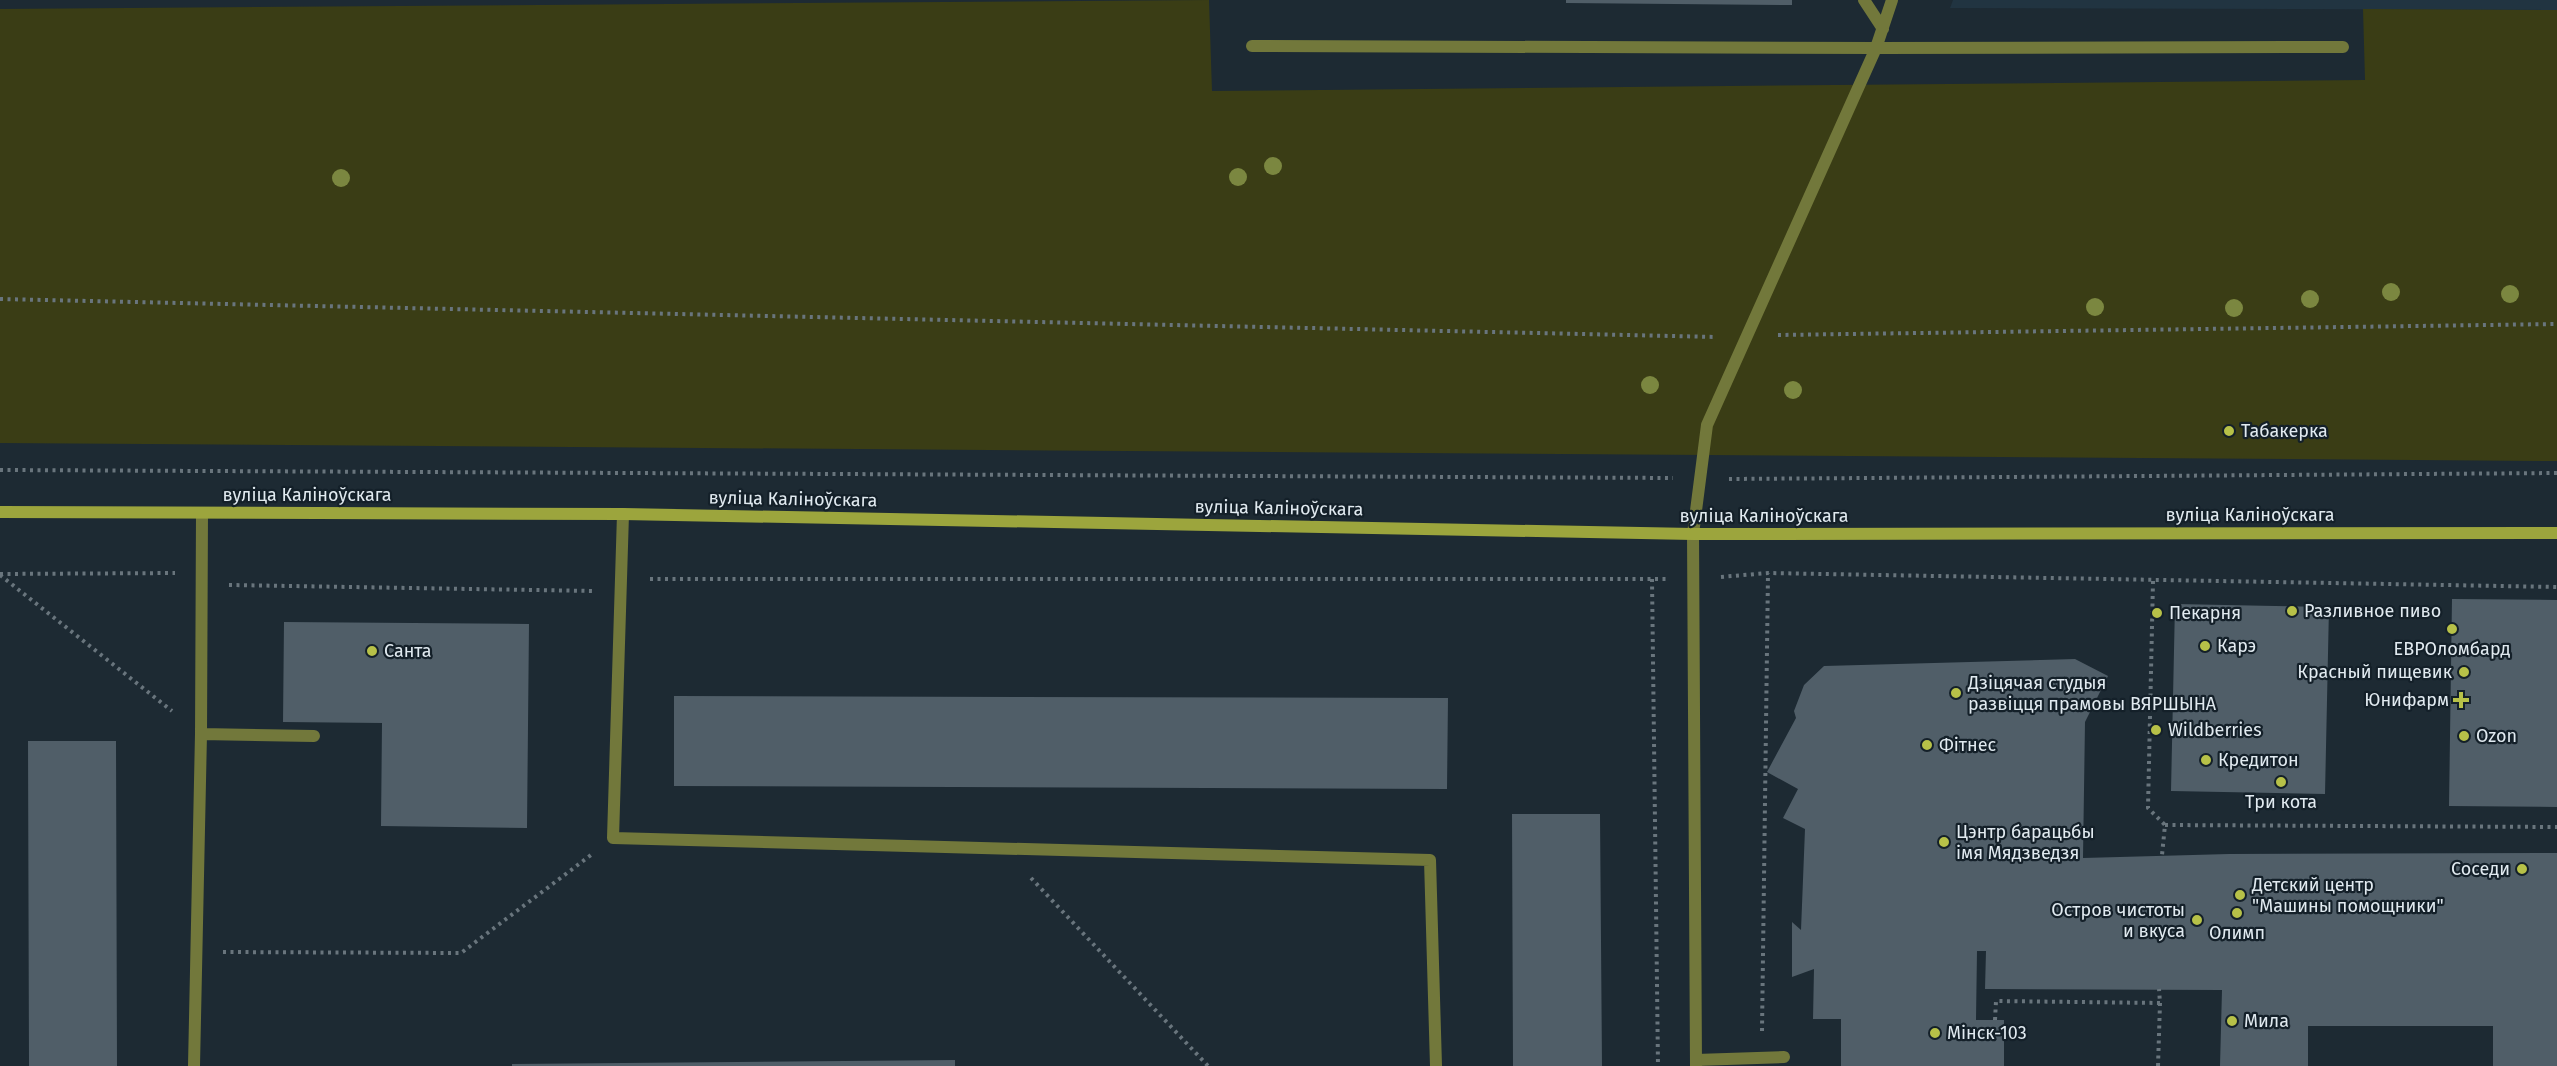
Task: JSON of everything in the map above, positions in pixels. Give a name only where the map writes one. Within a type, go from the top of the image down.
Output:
[{"type":"main road","name":"вуліца Каліноўскага","points":[[0,512],[623,514],[1693,534],[2557,533]]},
{"type":"street","points":[[1864,0],[1883,29]]},
{"type":"street","points":[[1784,1057],[1696,1063],[1693,534],[1707,425],[1876,48],[1892,0]]},
{"type":"street","points":[[1252,46],[2343,47]]},
{"type":"street","points":[[194,1066],[201,734],[202,513]]},
{"type":"street","points":[[623,514],[613,838],[1430,860],[1436,1066]]},
{"type":"street","points":[[201,734],[314,736]]},
{"type":"path","points":[[0,299],[1747,337],[2557,324]]},
{"type":"path","points":[[0,470],[1782,480],[2557,473]]},
{"type":"path","points":[[0,575],[179,573],[212,585],[597,591],[642,579],[1694,579],[1768,573],[2557,587]]},
{"type":"path","points":[[1761,1058],[1768,573]]},
{"type":"path","points":[[0,575],[201,734]]},
{"type":"path","points":[[1652,579],[1658,1066]]},
{"type":"path","points":[[2153,581],[2148,808],[2165,825],[2557,827]]},
{"type":"path","points":[[2162,855],[2165,825]]},
{"type":"path","points":[[196,952],[461,952],[613,838]]},
{"type":"path","points":[[1004,849],[1208,1066]]},
{"type":"path","points":[[2158,1066],[2159,988]]},
{"type":"path","points":[[1995,1020],[1996,1001],[2160,1003]]},
{"type":"shaded area","points":[[1953,0],[2557,0],[2557,10],[1950,8]]},
{"type":"green space","points":[[1209,0],[1212,91],[2365,80],[2363,9],[2557,10],[2557,461],[0,443],[0,9]]},
{"type":"building","points":[[1566,0],[1792,0],[1792,5],[1566,3]]},
{"type":"building","points":[[2452,599],[2557,600],[2557,807],[2449,806]]},
{"type":"building","points":[[2175,604],[2329,607],[2325,794],[2171,791]]},
{"type":"building","points":[[284,622],[529,624],[527,828],[381,826],[382,723],[283,722]]},
{"type":"building","name":"Цэнтр барацьбы імя Мядзведзя","points":[[2075,659],[2108,676],[2085,722],[2083,858],[2229,854],[2557,853],[2557,1066],[2493,1066],[2493,1026],[2308,1026],[2308,1066],[2220,1066],[2222,990],[1985,989],[1986,951],[1977,951],[1976,1020],[2004,1020],[2004,1066],[1841,1066],[1841,1019],[1813,1019],[1814,969],[1792,977],[1792,922],[1801,930],[1805,829],[1783,818],[1798,789],[1767,772],[1796,718],[1794,711],[1804,685],[1824,666]]},
{"type":"building","points":[[674,696],[1448,698],[1447,789],[674,786]]},
{"type":"building","points":[[28,741],[116,741],[117,1066],[29,1066]]},
{"type":"building","points":[[1512,814],[1600,814],[1602,1066],[1513,1066]]},
{"type":"building","points":[[955,1060],[955,1066],[512,1066],[512,1064]]},
{"type":"place","name":"Табакерка","points":[[2229,431]]},
{"type":"place","name":"Разливное пиво","points":[[2292,611]]},
{"type":"place","name":"Пекарня","points":[[2157,613]]},
{"type":"place","name":"ЕВРОломбард","points":[[2452,629]]},
{"type":"place","name":"Карэ","points":[[2205,646]]},
{"type":"place","name":"Санта","points":[[372,651]]},
{"type":"place","name":"Красный пищевик","points":[[2464,672]]},
{"type":"place","name":"Дзіцячая студыя развіцця прамовы ВЯРШЫНА","points":[[1956,693]]},
{"type":"place","name":"Юнифарм","points":[[2461,700]]},
{"type":"place","name":"Wildberries","points":[[2156,730]]},
{"type":"place","name":"Ozon","points":[[2464,736]]},
{"type":"place","name":"Фітнес","points":[[1927,745]]},
{"type":"place","name":"Кредитон","points":[[2206,760]]},
{"type":"place","name":"Три кота","points":[[2281,782]]},
{"type":"place","name":"Цэнтр барацьбы імя Мядзведзя","points":[[1944,842]]},
{"type":"place","name":"Соседи","points":[[2522,869]]},
{"type":"place","name":"Детский центр \"Машины помощники\"","points":[[2240,895]]},
{"type":"place","name":"Олимп","points":[[2237,913]]},
{"type":"place","name":"Остров чистоты и вкуса","points":[[2197,920]]},
{"type":"place","name":"Мила","points":[[2232,1021]]},
{"type":"place","name":"Мінск-103","points":[[1935,1033]]}]
